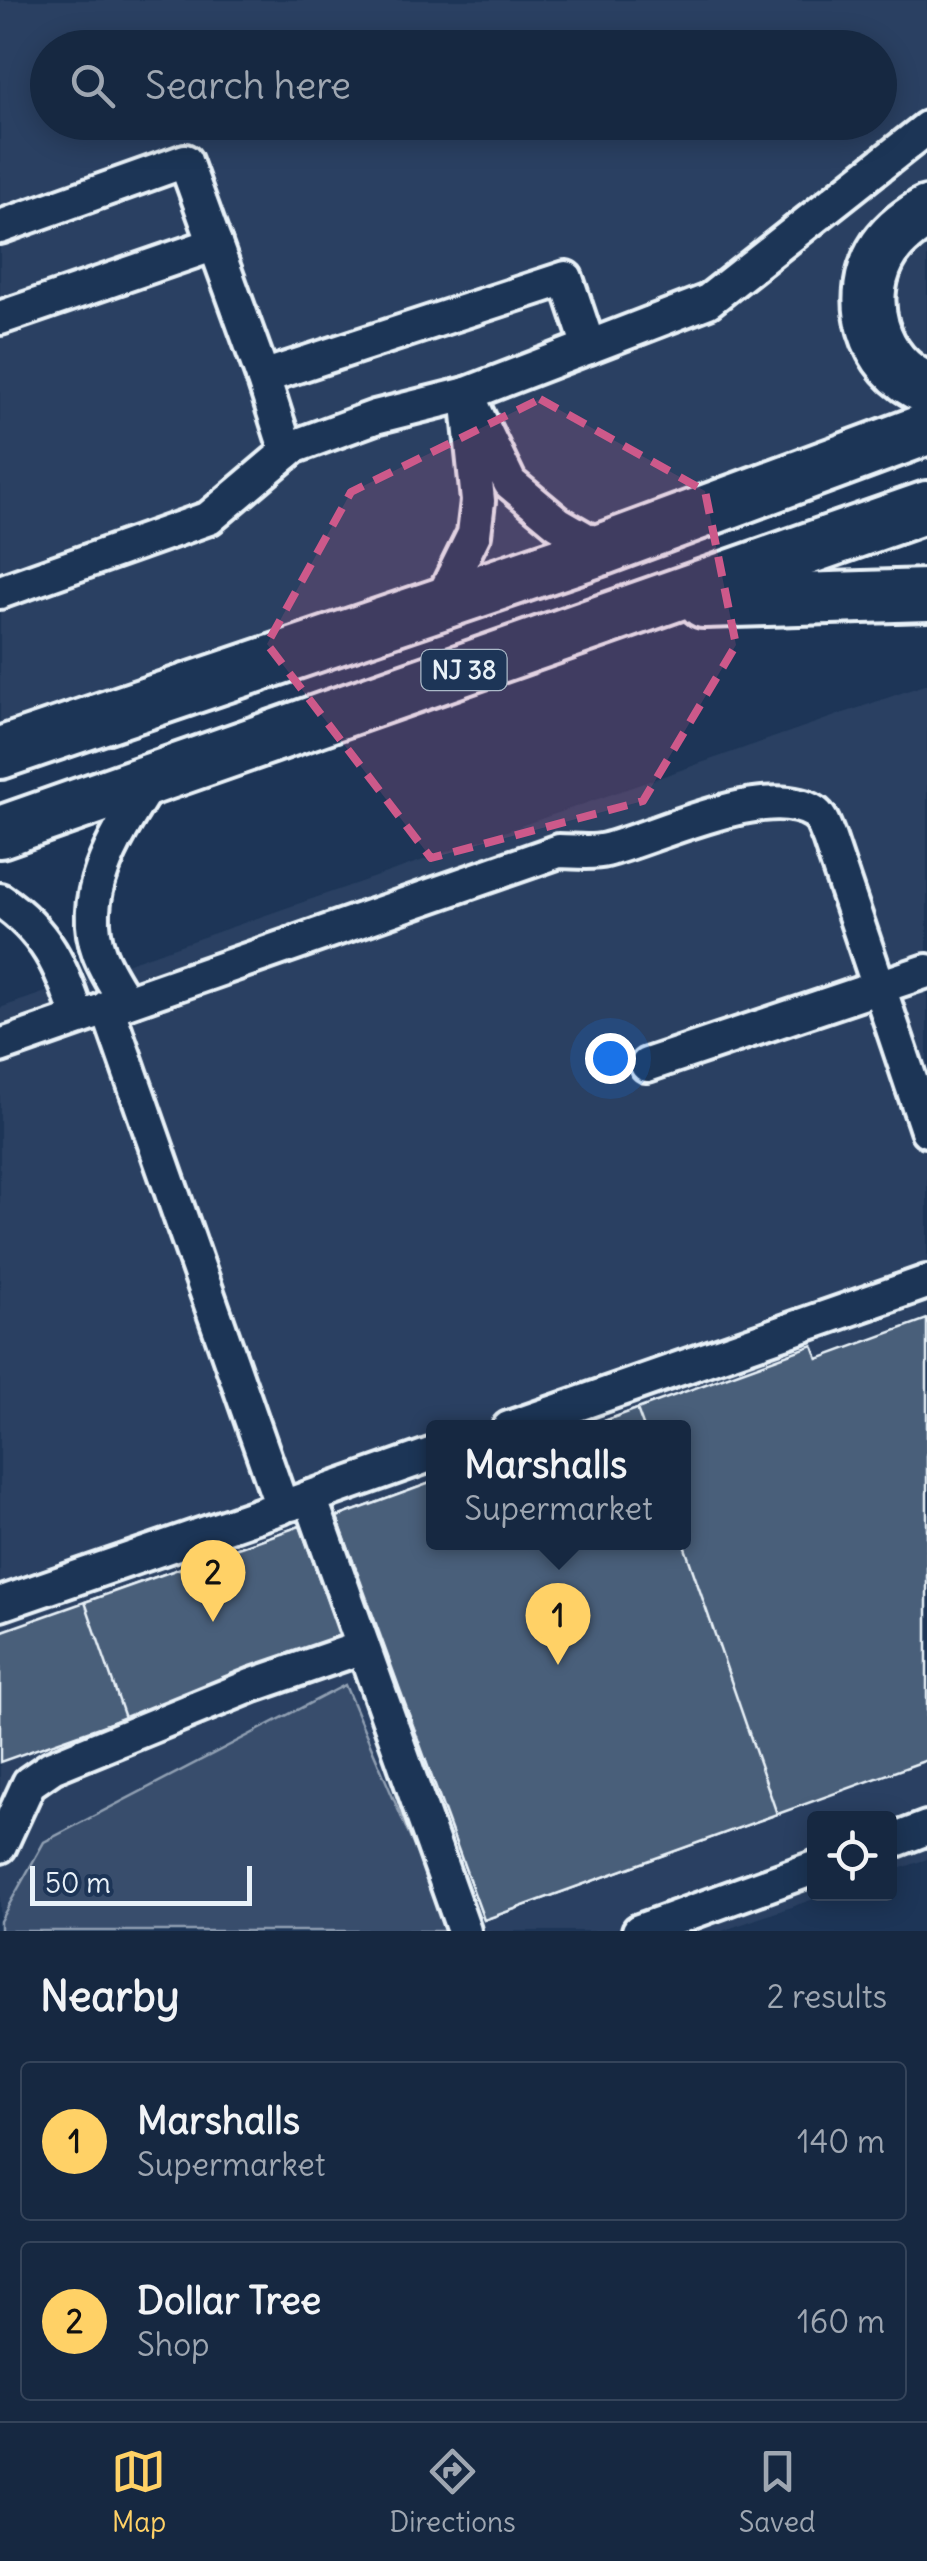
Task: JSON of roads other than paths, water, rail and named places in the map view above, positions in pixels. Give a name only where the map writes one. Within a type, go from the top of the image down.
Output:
[{"type":"highway","points":[[927,212],[886,246],[869,297],[872,325],[884,352],[906,376],[927,388]]},
{"type":"highway","name":"NJ 38","points":[[0,753],[604,549],[927,428]]},
{"type":"highway","name":"NJ 38","points":[[0,832],[927,507]]},
{"type":"highway","points":[[654,604],[927,596]]},
{"type":"lane","points":[[0,592],[210,518],[287,452],[374,417],[467,394],[708,300],[927,128]]},
{"type":"lane","points":[[0,227],[185,161],[287,452]]},
{"type":"lane","points":[[0,318],[215,244]]},
{"type":"lane","points":[[262,377],[566,278],[589,347]]},
{"type":"lane","points":[[467,394],[510,483],[558,523],[604,549]]},
{"type":"lane","points":[[439,604],[474,534],[478,501],[467,394]]},
{"type":"lane","points":[[152,779],[109,852],[94,912],[103,1009],[296,1502],[363,1647],[464,1931]]},
{"type":"lane","points":[[0,1046],[560,851],[601,852],[740,808],[776,803],[801,806],[818,814],[927,1130]]},
{"type":"lane","points":[[0,900],[19,913],[103,1009]]},
{"type":"lane","points":[[647,1065],[927,971]]},
{"type":"lane","points":[[532,1420],[927,1282]]},
{"type":"lane","points":[[0,1604],[426,1456]]},
{"type":"lane","points":[[0,1846],[29,1783],[52,1767],[253,1685],[363,1647]]},
{"type":"lane","points":[[897,1839],[927,1828]]},
{"type":"lane","points":[[639,1931],[807,1871]]},
{"type":"place","name":"Dollar Tree","points":[[213,1622]]},
{"type":"place","name":"Marshalls","points":[[558,1665]]}]
